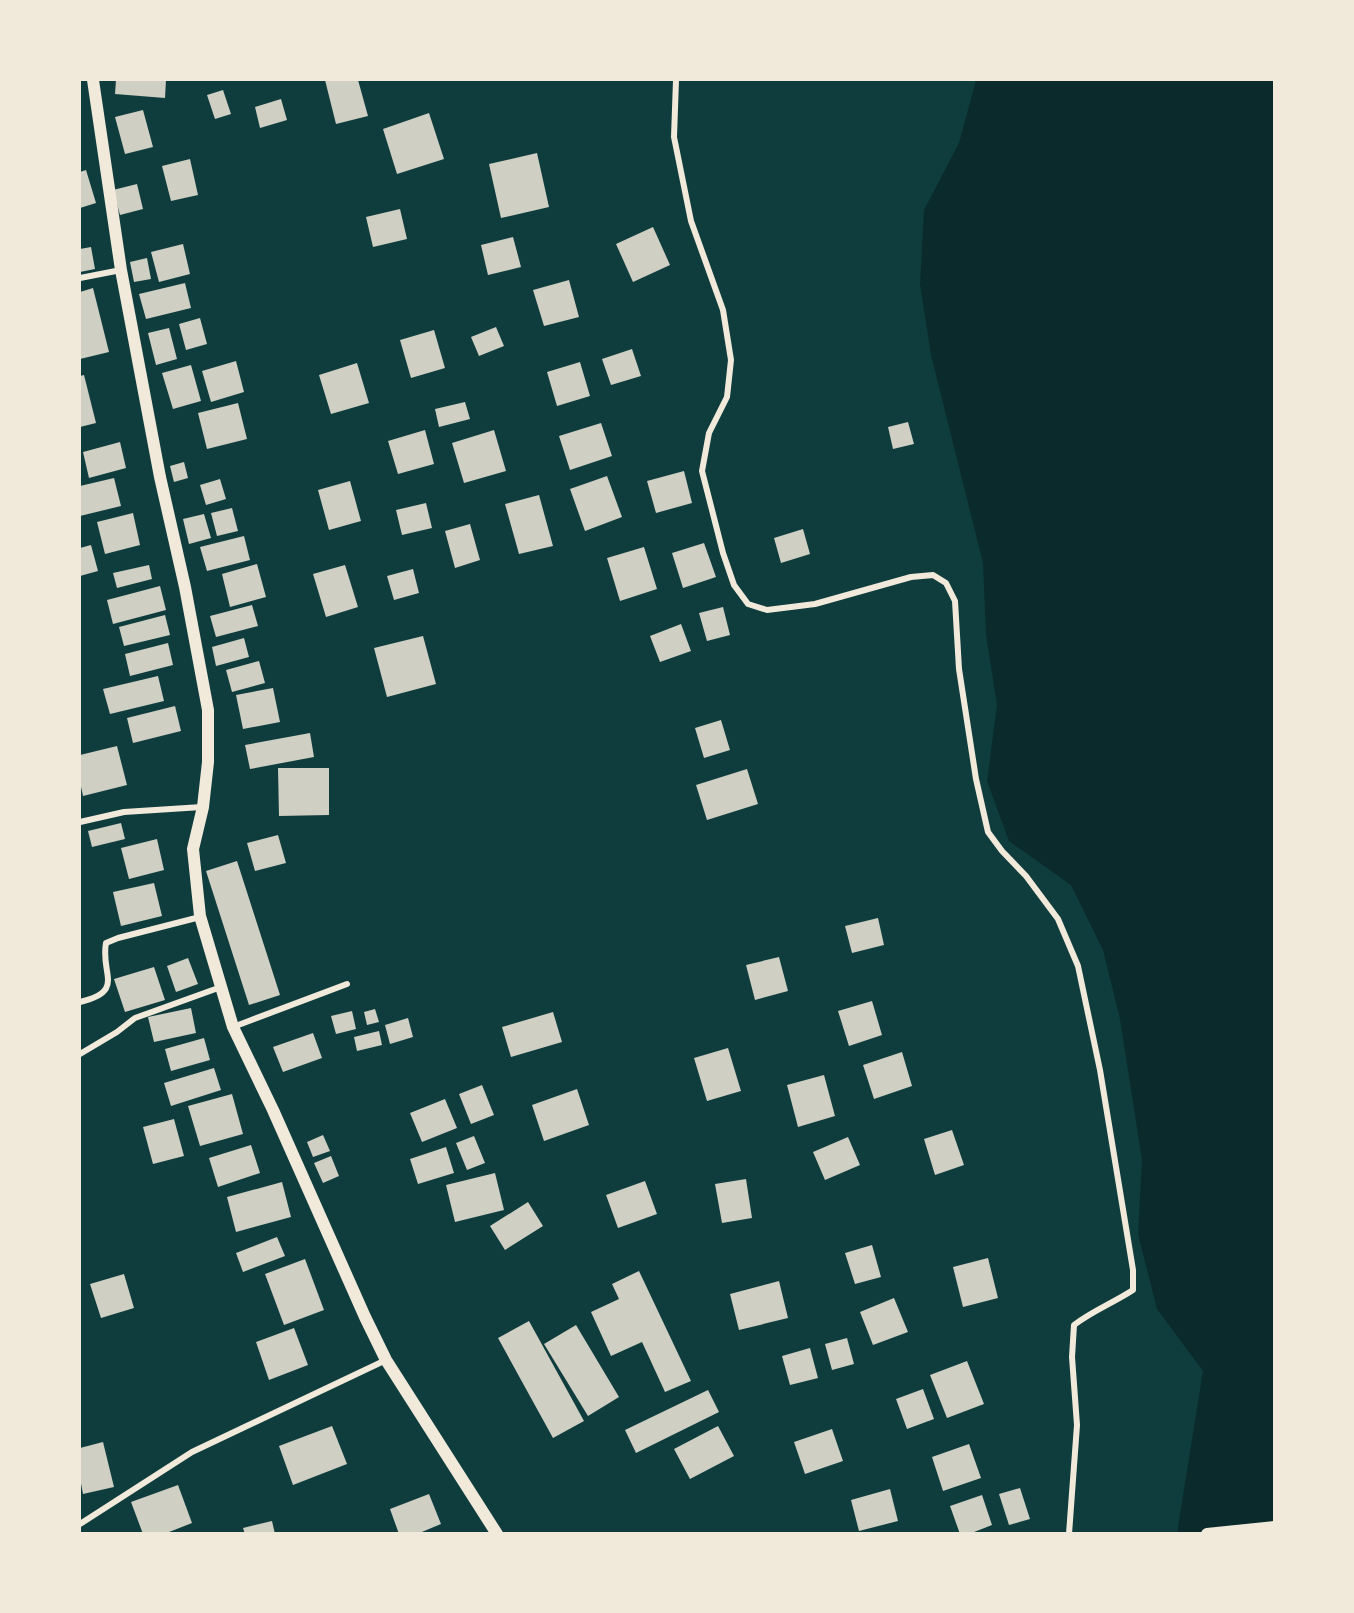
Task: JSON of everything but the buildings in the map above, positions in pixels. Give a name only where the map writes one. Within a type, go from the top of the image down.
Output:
[{"type":"main road","points":[[93,80],[120,270],[208,710],[208,762],[203,807],[193,849],[200,916],[233,1027],[386,1360],[497,1533]]},
{"type":"main road","points":[[1207,1533],[1275,1527]]},
{"type":"street","points":[[676,80],[674,137],[691,221],[723,310],[731,360],[727,397],[709,433],[702,471],[723,553],[734,585],[748,604],[767,610],[815,604],[911,576],[933,575],[946,583],[955,601],[960,669],[976,780],[988,832],[1058,918],[1078,966],[1100,1070],[1133,1270],[1132,1290],[1090,1313],[1074,1326],[1072,1357],[1077,1425],[1069,1533]]},
{"type":"street","points":[[80,278],[120,270]]},
{"type":"street","points":[[80,822],[124,812],[203,807]]},
{"type":"street","points":[[80,1002],[97,998],[107,986],[110,978],[104,955],[106,943],[200,916]]},
{"type":"street","points":[[233,1027],[347,984]]},
{"type":"street","points":[[80,1054],[117,1032],[135,1018],[221,987]]},
{"type":"street","points":[[80,1524],[192,1452],[386,1360]]},
{"type":"water","points":[[976,80],[1274,80],[1274,1533],[1177,1533],[1203,1371],[1157,1309],[1138,1234],[1142,1160],[1120,1019],[1103,950],[1071,885],[1009,841],[987,781],[997,705],[986,635],[983,563],[931,355],[920,284],[924,210],[959,143]]}]
